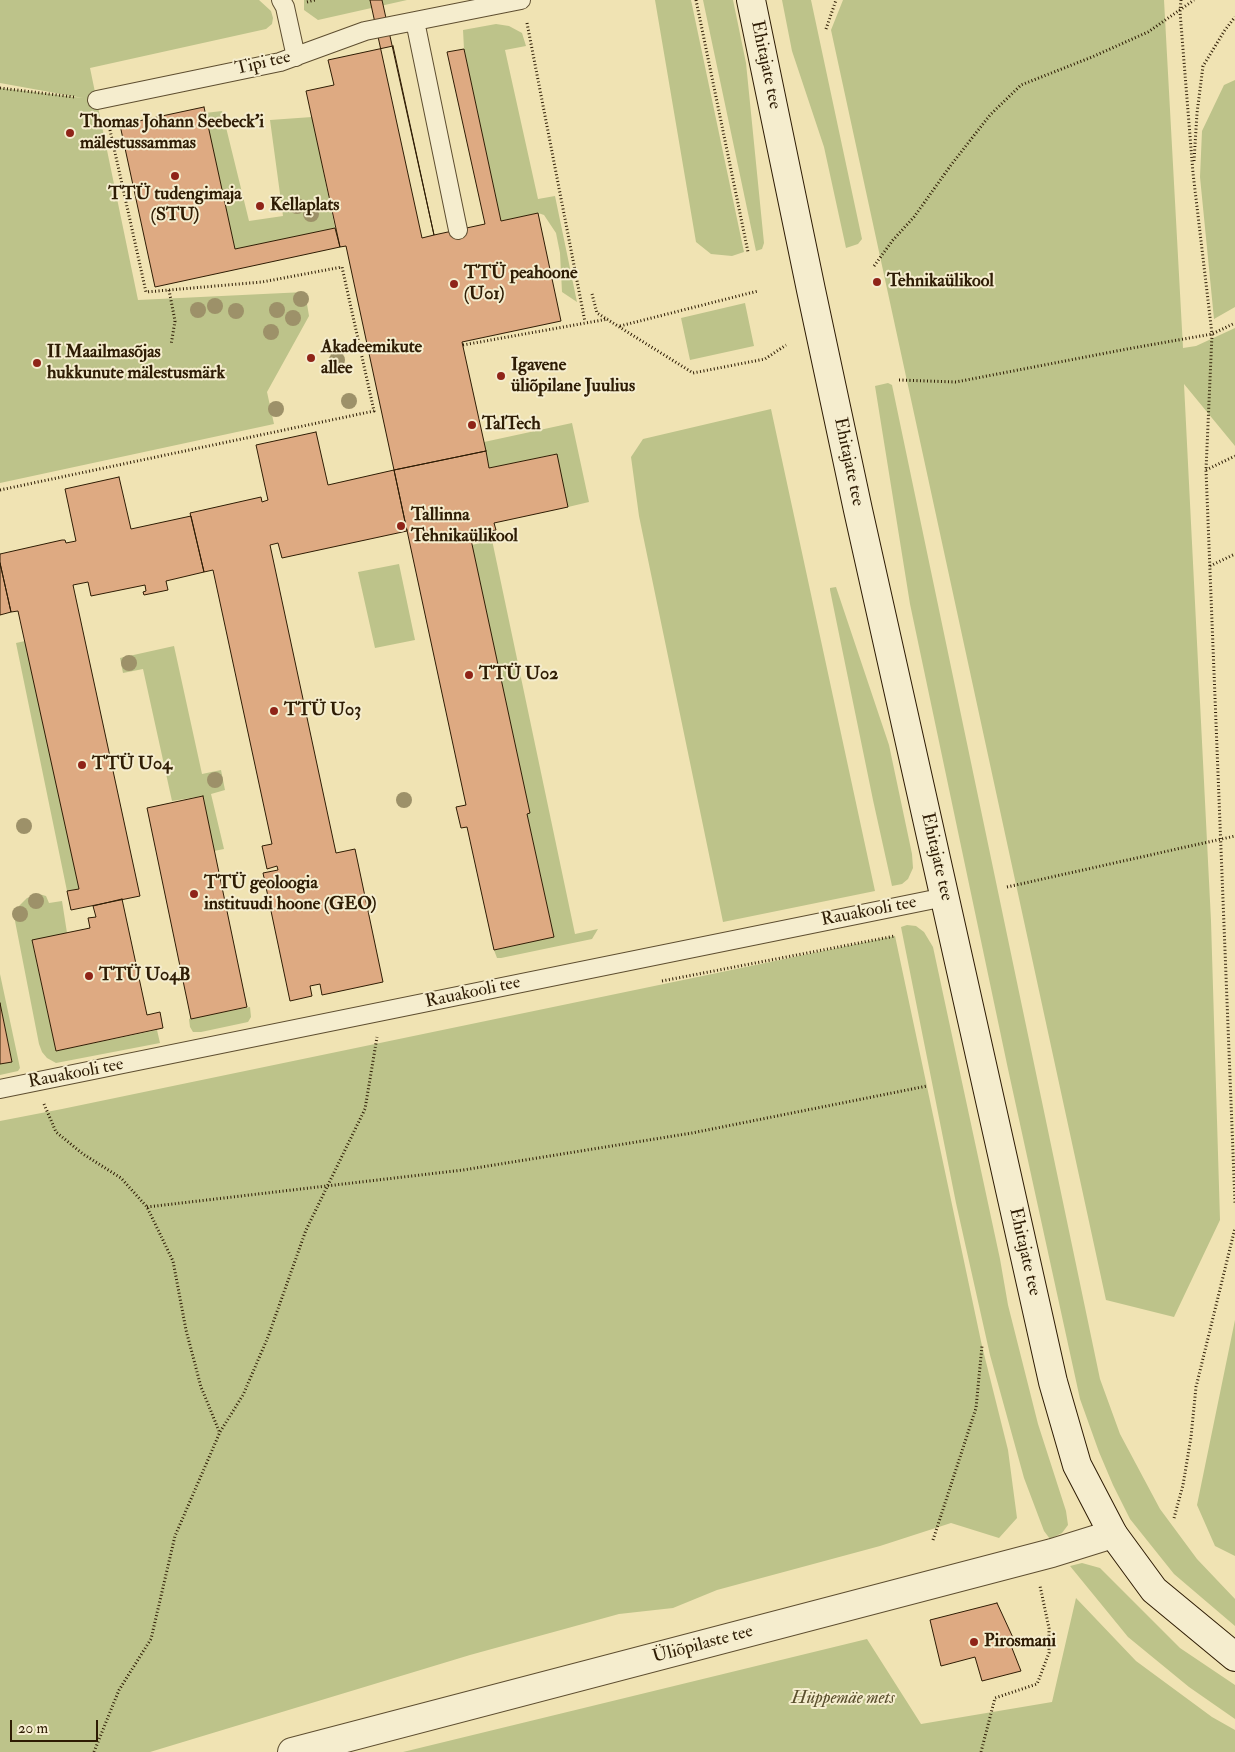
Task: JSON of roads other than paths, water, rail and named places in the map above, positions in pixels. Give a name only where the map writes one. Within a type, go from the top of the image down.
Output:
[{"type":"main road","name":"Ehitajate tee","points":[[751,0],[858,510],[1053,1382],[1077,1465],[1113,1534],[1154,1590],[1235,1657]]},
{"type":"main road","name":"Üliõpilaste tee","points":[[292,1752],[1034,1558],[1113,1534]]},
{"type":"lane","points":[[281,0],[285,7],[296,57]]},
{"type":"lane","name":"Tipi tee","points":[[100,99],[280,62],[366,31],[522,0]]},
{"type":"lane","points":[[415,21],[458,230]]},
{"type":"lane","name":"Rauakooli tee","points":[[0,1089],[945,897]]},
{"type":"place","name":"Thomas Johann Seebeck'i mälestussammas","points":[[70,133]]},
{"type":"place","name":"TTÜ tudengimaja (STU)","points":[[175,176]]},
{"type":"place","name":"Kellaplats","points":[[260,206]]},
{"type":"place","name":"Tehnikaülikool","points":[[877,282]]},
{"type":"place","name":"TTÜ peahoone (U01)","points":[[454,284]]},
{"type":"place","name":"Akadeemikute allee","points":[[311,358]]},
{"type":"place","name":"II Maailmasõjas hukkunute mälestusmärk","points":[[37,363]]},
{"type":"place","name":"Igavene üliõpilane Juulius","points":[[501,376]]},
{"type":"place","name":"TalTech","points":[[472,425]]},
{"type":"place","name":"Tallinna Tehnikaülikool","points":[[401,526]]},
{"type":"place","name":"TTÜ U02","points":[[469,675]]},
{"type":"place","name":"TTÜ U03","points":[[274,711]]},
{"type":"place","name":"TTÜ U04","points":[[82,765]]},
{"type":"place","name":"TTÜ geoloogia instituudi hoone (GEO)","points":[[194,894]]},
{"type":"place","name":"TTÜ U04B","points":[[89,976]]},
{"type":"place","name":"Pirosmani","points":[[974,1642]]},
{"type":"park label","name":"Hüppemäe mets","points":[[843,1699]]}]
